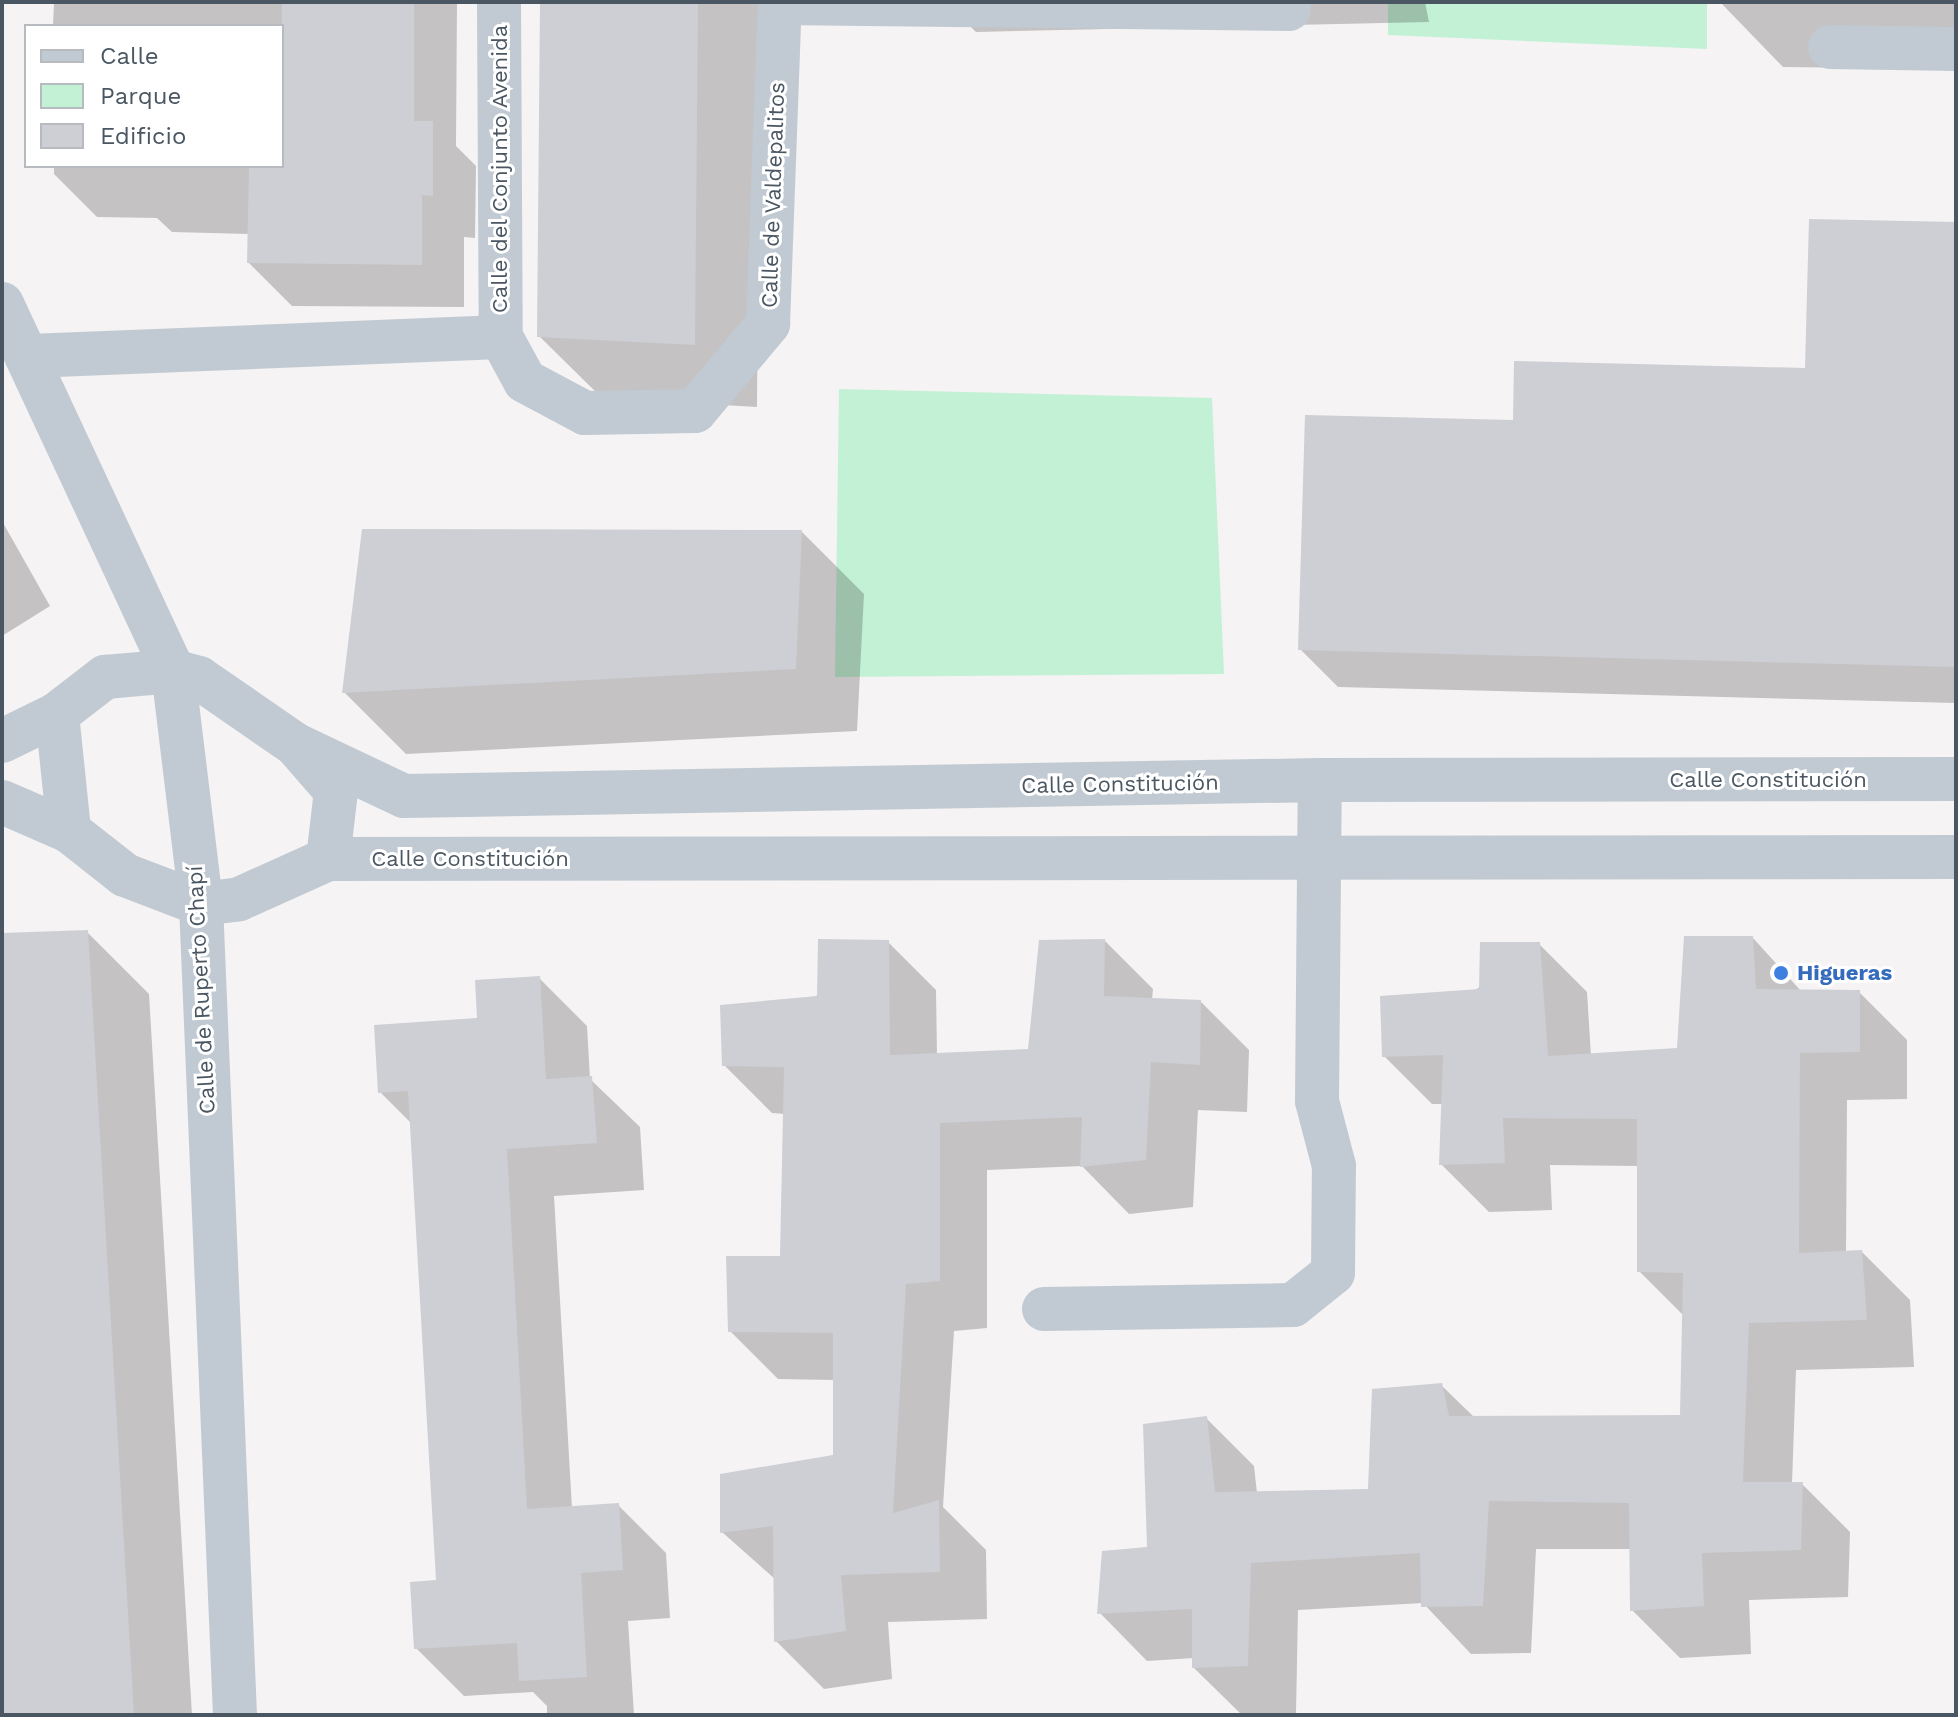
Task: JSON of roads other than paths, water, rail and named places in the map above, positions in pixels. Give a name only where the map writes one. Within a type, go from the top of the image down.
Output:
[{"type":"street","name":"Calle del Conjunto Avenida","points":[[499,2],[501,337]]},
{"type":"street","name":"Calle de Valdepalitos","points":[[501,337],[525,381],[585,413],[695,411],[768,324],[780,3],[1289,9]]},
{"type":"street","points":[[1830,47],[1956,49]]},
{"type":"street","name":"Calle de Ruperto Chapí","points":[[2,304],[30,356],[173,671],[201,904],[235,1715]]},
{"type":"street","points":[[30,356],[501,337]]},
{"type":"street","name":"Calle Constitución","points":[[2,741],[57,714],[105,677],[173,671],[199,678],[296,745],[404,796],[1320,780],[1956,779]]},
{"type":"street","points":[[57,714],[69,831]]},
{"type":"street","name":"Calle Constitución","points":[[296,745],[336,791],[328,859]]},
{"type":"street","points":[[1044,1309],[1293,1305],[1333,1273],[1334,1166],[1317,1101],[1320,780]]},
{"type":"street","name":"Calle Constitución","points":[[2,802],[69,831],[125,875],[201,904],[239,899],[328,859],[1319,861],[1956,857]]},
{"type":"place","name":"Higueras","points":[[1781,973]]}]
